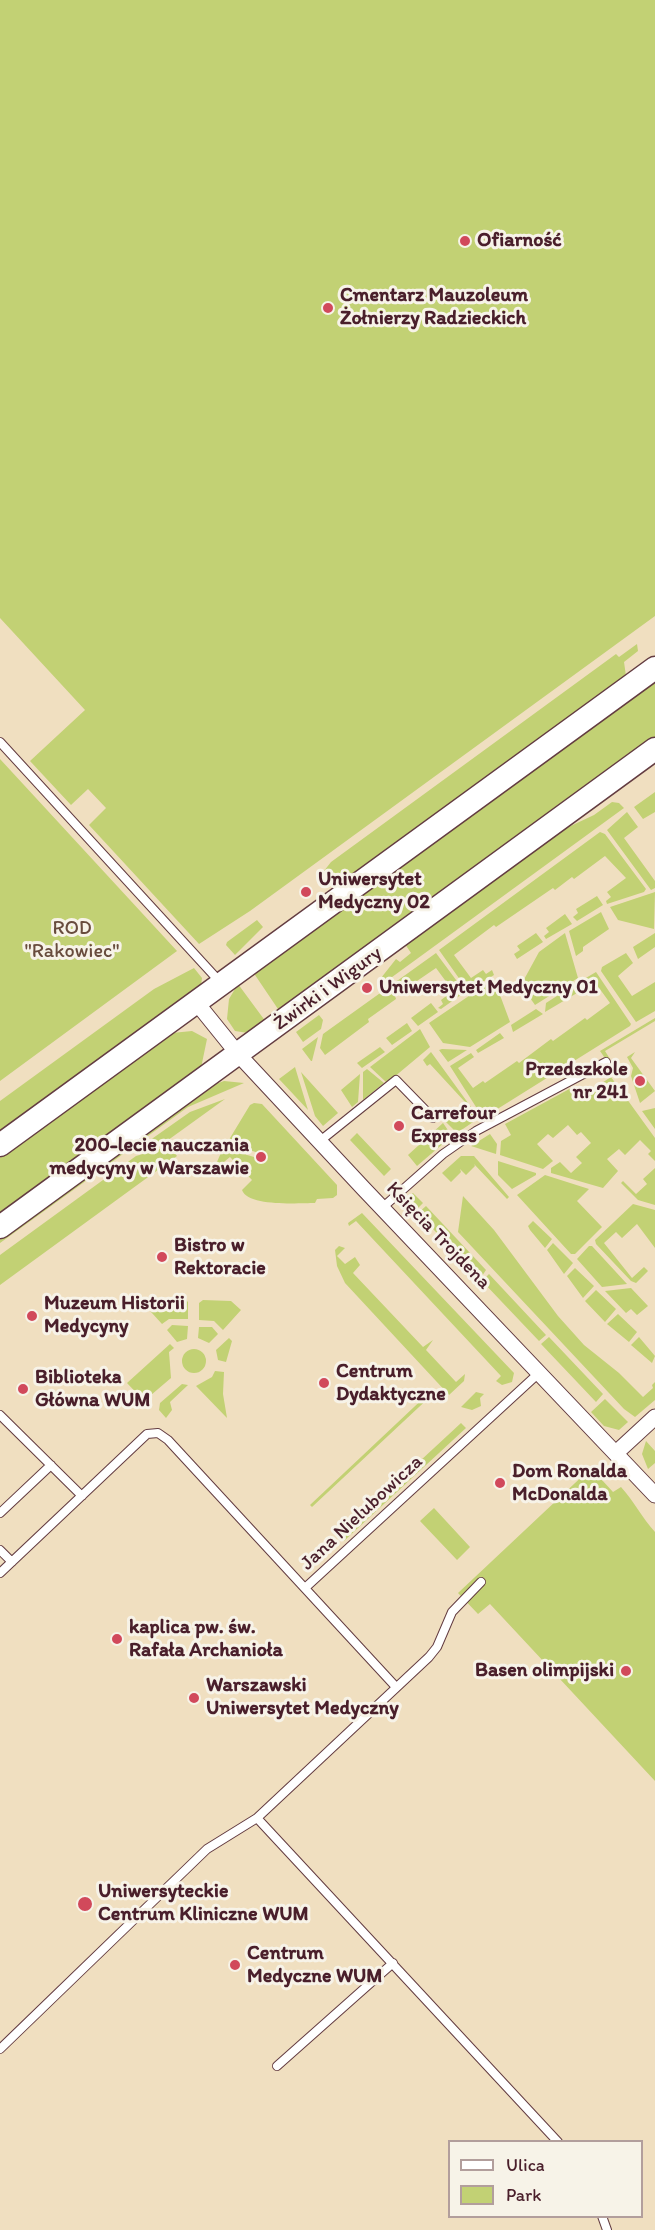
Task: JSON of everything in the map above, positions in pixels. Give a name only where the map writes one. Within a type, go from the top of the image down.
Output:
[{"type":"main road","points":[[0,1145],[655,668]]},
{"type":"main road","name":"Żwirki i Wigury","points":[[0,1227],[655,749]]},
{"type":"street","name":"Księcia Trojdena","points":[[196,1002],[238,1054],[655,1495]]},
{"type":"street","points":[[616,1453],[655,1417]]},
{"type":"lane","points":[[0,742],[221,983]]},
{"type":"lane","points":[[382,1208],[443,1154],[476,1131],[606,1062]]},
{"type":"lane","points":[[320,1141],[396,1080],[433,1118]]},
{"type":"lane","name":"Jana Nielubowicza","points":[[396,1687],[305,1588],[540,1372]]},
{"type":"lane","points":[[0,1415],[82,1496]]},
{"type":"lane","points":[[0,1573],[147,1434],[158,1432],[305,1588]]},
{"type":"lane","points":[[0,1513],[51,1465]]},
{"type":"lane","points":[[0,1550],[12,1562]]},
{"type":"lane","points":[[0,2049],[207,1850],[257,1818],[396,1687],[437,1647],[452,1612],[482,1582]]},
{"type":"lane","points":[[257,1818],[556,2140]]},
{"type":"lane","points":[[277,2066],[393,1963]]},
{"type":"green space","name":"Cmentarz Mauzoleum Żołnierzy Radzieckich","points":[[0,0],[655,0],[655,616],[250,911],[199,944],[89,825],[106,808],[88,789],[71,805],[30,761],[85,710],[0,618]]},
{"type":"green space","points":[[637,644],[638,651],[624,662],[626,676],[359,871],[325,887],[320,876],[331,862],[616,654],[619,657]]},
{"type":"green space","points":[[655,681],[655,737],[280,1012],[253,972]]},
{"type":"green space","name":"ROD \"Rakowiec\"","points":[[0,759],[177,951],[0,1081]]},
{"type":"green space","points":[[655,792],[655,812],[643,819],[634,807]]},
{"type":"green space","points":[[612,802],[619,803],[624,808],[388,980],[381,978],[396,959],[400,962],[411,953],[405,944],[560,831],[594,815]]},
{"type":"green space","points":[[627,812],[638,827],[624,838],[655,881],[655,888],[651,890],[607,830]]},
{"type":"green space","points":[[600,832],[605,834],[646,889],[644,892],[607,904],[606,901],[611,897],[607,892],[626,878],[605,856],[574,879],[572,877],[555,890],[553,888],[496,927],[494,925],[454,955],[471,978],[483,970],[486,974],[492,970],[494,975],[468,991],[439,950]]},
{"type":"green space","points":[[655,892],[654,929],[618,920],[610,907]]},
{"type":"green space","points":[[597,896],[603,905],[577,921],[573,917],[578,913],[576,909]]},
{"type":"green space","points":[[601,912],[609,929],[583,947],[583,951],[576,956],[569,931]]},
{"type":"green space","points":[[565,914],[572,924],[546,939],[544,936],[549,932],[546,928]]},
{"type":"green space","points":[[257,920],[263,927],[235,955],[226,945],[227,942]]},
{"type":"green space","points":[[536,933],[543,942],[517,959],[514,954],[520,950],[517,946]]},
{"type":"green space","points":[[565,933],[578,978],[535,1005],[521,985],[539,952]]},
{"type":"green space","points":[[655,933],[655,947],[638,959],[633,947]]},
{"type":"green space","points":[[436,953],[465,992],[441,1009],[438,1008],[443,1004],[441,1000],[453,991],[436,968],[395,996],[396,999],[368,1019],[369,1022],[325,1055],[320,1048],[323,1034]]},
{"type":"green space","points":[[626,953],[633,963],[618,976],[632,996],[655,982],[655,1011],[636,1022],[601,971],[602,967]]},
{"type":"green space","points":[[194,968],[202,978],[201,986],[0,1133],[0,1101],[154,989]]},
{"type":"green space","points":[[596,972],[631,1024],[630,1026],[483,1118],[450,1066],[471,1053],[474,1057],[458,1068],[473,1088],[483,1081],[485,1083],[517,1061],[519,1063],[551,1039],[553,1041],[585,1018],[587,1020],[610,1003],[594,981],[580,991],[579,982]]},
{"type":"green space","points":[[494,979],[510,1022],[470,1047],[443,1043],[429,1023]]},
{"type":"green space","points":[[238,984],[266,1022],[248,1033],[235,1031],[227,1019],[229,999]]},
{"type":"green space","points":[[571,987],[577,993],[545,1012],[546,1003]]},
{"type":"green space","points":[[431,1003],[438,1012],[418,1026],[411,1018]]},
{"type":"green space","points":[[536,1009],[543,1014],[513,1032],[511,1025]]},
{"type":"green space","points":[[319,1015],[323,1020],[321,1029],[303,1042],[296,1032]]},
{"type":"green space","points":[[655,1018],[655,1021],[605,1051],[610,1059],[607,1061],[600,1051]]},
{"type":"green space","points":[[407,1023],[412,1031],[392,1045],[386,1038]]},
{"type":"green space","points":[[420,1029],[430,1047],[387,1083],[370,1067]]},
{"type":"green space","points":[[192,1031],[207,1039],[201,1068],[0,1214],[0,1158],[163,1038],[172,1033]]},
{"type":"green space","points":[[500,1033],[504,1038],[478,1053],[476,1050]]},
{"type":"green space","points":[[318,1037],[312,1061],[311,1061],[302,1049]]},
{"type":"green space","points":[[380,1047],[385,1052],[362,1068],[357,1063]]},
{"type":"green space","points":[[439,1050],[467,1050],[448,1062]]},
{"type":"green space","points":[[431,1052],[479,1118],[457,1133],[445,1121],[465,1102],[430,1064],[427,1066],[423,1060]]},
{"type":"green space","points":[[635,1052],[631,1058],[655,1091],[640,1103],[631,1076],[633,1068],[627,1057]]},
{"type":"green space","points":[[295,1067],[308,1110],[279,1079]]},
{"type":"green space","points":[[367,1069],[384,1083],[363,1100],[363,1072]]},
{"type":"green space","points":[[301,1072],[338,1113],[323,1126],[315,1116]]},
{"type":"green space","points":[[360,1074],[358,1102],[352,1107],[341,1090]]},
{"type":"green space","points":[[611,1077],[655,1138],[655,1161],[648,1154],[651,1151],[640,1140],[625,1155],[619,1149],[607,1159],[618,1171],[603,1188],[551,1173],[551,1168],[560,1162],[571,1173],[582,1163],[576,1157],[591,1143],[581,1132],[577,1135],[568,1125],[553,1138],[548,1134],[537,1144],[553,1161],[543,1169],[500,1155],[501,1141],[511,1135],[505,1124],[573,1087],[585,1094]]},
{"type":"green space","points":[[224,1081],[244,1083],[188,1107],[0,1243],[0,1240],[210,1086]]},
{"type":"green space","points":[[225,1099],[164,1143],[136,1150],[190,1112]]},
{"type":"green space","points":[[262,1104],[337,1185],[337,1195],[333,1198],[317,1199],[315,1203],[263,1202],[246,1195],[242,1190],[252,1180],[230,1157],[219,1166],[217,1162],[223,1148],[261,1159],[262,1154],[227,1143],[250,1105]]},
{"type":"green space","points":[[655,1108],[655,1129],[642,1111]]},
{"type":"green space","points":[[443,1123],[452,1136],[417,1166],[408,1155]]},
{"type":"green space","points":[[357,1133],[391,1169],[384,1176],[350,1140]]},
{"type":"green space","points":[[490,1134],[497,1144],[496,1154],[471,1146]]},
{"type":"green space","points":[[170,1146],[177,1156],[0,1285],[0,1255],[136,1156]]},
{"type":"green space","points":[[461,1156],[474,1156],[509,1197],[507,1199],[474,1164],[475,1166],[466,1175],[460,1169],[461,1172],[451,1182],[442,1173]]},
{"type":"green space","points":[[498,1161],[536,1173],[536,1175],[512,1189],[498,1175]]},
{"type":"green space","points":[[655,1168],[655,1205],[638,1200],[621,1183],[623,1181],[636,1194],[647,1184],[643,1179]]},
{"type":"green space","points":[[545,1175],[589,1189],[577,1201],[602,1227],[575,1254],[571,1254],[517,1195]]},
{"type":"green space","points":[[413,1193],[423,1203],[409,1217],[399,1204]]},
{"type":"green space","points":[[463,1196],[494,1230],[558,1316],[584,1345],[619,1373],[643,1397],[653,1388],[652,1385],[655,1382],[655,1400],[635,1417],[624,1409],[458,1232]]},
{"type":"green space","points":[[633,1204],[655,1210],[655,1248],[637,1224],[622,1238],[616,1232],[604,1243],[632,1278],[644,1267],[648,1271],[636,1283],[631,1281],[596,1244],[595,1240]]},
{"type":"green space","points":[[426,1206],[486,1270],[480,1279],[418,1213]]},
{"type":"green space","points":[[362,1213],[514,1373],[512,1382],[502,1385],[496,1381],[501,1376],[356,1221],[349,1226],[348,1223]]},
{"type":"green space","points":[[533,1221],[552,1239],[545,1248],[528,1226]]},
{"type":"green space","points":[[553,1243],[573,1263],[564,1274],[547,1250]]},
{"type":"green space","points":[[339,1246],[345,1248],[337,1256],[345,1264],[355,1257],[360,1265],[353,1273],[423,1347],[433,1340],[426,1350],[456,1382],[465,1374],[464,1381],[449,1395],[345,1283],[337,1266],[335,1250]]},
{"type":"green space","points":[[589,1246],[592,1246],[627,1284],[602,1287],[577,1259]]},
{"type":"green space","points":[[575,1268],[594,1286],[583,1298],[567,1276]]},
{"type":"green space","points":[[489,1274],[546,1335],[539,1341],[482,1281]]},
{"type":"green space","points":[[631,1288],[648,1306],[637,1315],[631,1309],[626,1313],[605,1291]]},
{"type":"green space","points":[[596,1290],[616,1309],[605,1322],[585,1301]]},
{"type":"green space","points":[[145,1297],[185,1299],[188,1302],[188,1319],[169,1319],[162,1324],[141,1301]]},
{"type":"green space","points":[[203,1300],[231,1301],[241,1310],[223,1330],[214,1321],[199,1320],[199,1303]]},
{"type":"green space","points":[[618,1314],[637,1332],[629,1342],[607,1324]]},
{"type":"green space","points":[[172,1325],[188,1326],[187,1339],[177,1342],[167,1330]]},
{"type":"green space","points":[[199,1327],[212,1327],[218,1334],[209,1343],[198,1338]]},
{"type":"green space","points":[[549,1337],[603,1394],[596,1402],[541,1344]]},
{"type":"green space","points":[[639,1337],[655,1356],[652,1363],[631,1345]]},
{"type":"green space","points":[[229,1338],[232,1341],[226,1362],[218,1360],[216,1350]]},
{"type":"green space","points":[[170,1344],[174,1348],[169,1352],[171,1378],[144,1401],[127,1383]]},
{"type":"green space","points":[[194,1349],[203,1352],[206,1361],[203,1370],[194,1373],[185,1370],[182,1361],[185,1352]]},
{"type":"green space","points":[[215,1371],[224,1372],[223,1394],[227,1418],[196,1386],[212,1377]]},
{"type":"green space","points":[[182,1384],[188,1385],[170,1402],[172,1410],[166,1418],[159,1410],[160,1403]]},
{"type":"green space","points":[[431,1391],[434,1393],[312,1507],[310,1505]]},
{"type":"green space","points":[[476,1392],[484,1394],[480,1398],[481,1406],[472,1410],[461,1407]]},
{"type":"green space","points":[[605,1399],[628,1422],[619,1430],[604,1426],[591,1412]]},
{"type":"green space","points":[[461,1423],[466,1428],[344,1541],[339,1536]]},
{"type":"green space","points":[[646,1441],[655,1451],[655,1463],[648,1469],[642,1454]]},
{"type":"green space","points":[[591,1468],[613,1492],[621,1487],[655,1532],[655,1781],[490,1604],[478,1614],[458,1593]]},
{"type":"green space","points":[[434,1508],[470,1547],[457,1560],[420,1521]]},
{"type":"place","name":"Ofiarność","points":[[465,241]]},
{"type":"place","name":"Cmentarz Mauzoleum Żołnierzy Radzieckich","points":[[328,308]]},
{"type":"place","name":"Uniwersytet Medyczny 02","points":[[306,892]]},
{"type":"place","name":"Uniwersytet Medyczny 01","points":[[367,988]]},
{"type":"place","name":"Przedszkole nr 241","points":[[640,1081]]},
{"type":"place","name":"Carrefour Express","points":[[399,1126]]},
{"type":"place","name":"200-lecie nauczania medycyny w Warszawie","points":[[261,1157]]},
{"type":"place","name":"Bistro w Rektoracie","points":[[162,1257]]},
{"type":"place","name":"Muzeum Historii Medycyny","points":[[32,1316]]},
{"type":"place","name":"Centrum Dydaktyczne","points":[[324,1383]]},
{"type":"place","name":"Biblioteka Główna WUM","points":[[23,1389]]},
{"type":"place","name":"Dom Ronalda McDonalda","points":[[500,1483]]},
{"type":"place","name":"kaplica pw. św. Rafała Archanioła","points":[[117,1639]]},
{"type":"place","name":"Basen olimpijski","points":[[626,1671]]},
{"type":"place","name":"Warszawski Uniwersytet Medyczny","points":[[194,1698]]},
{"type":"place","name":"Uniwersyteckie Centrum Kliniczne WUM","points":[[85,1904]]},
{"type":"place","name":"Centrum Medyczne WUM","points":[[235,1965]]}]
